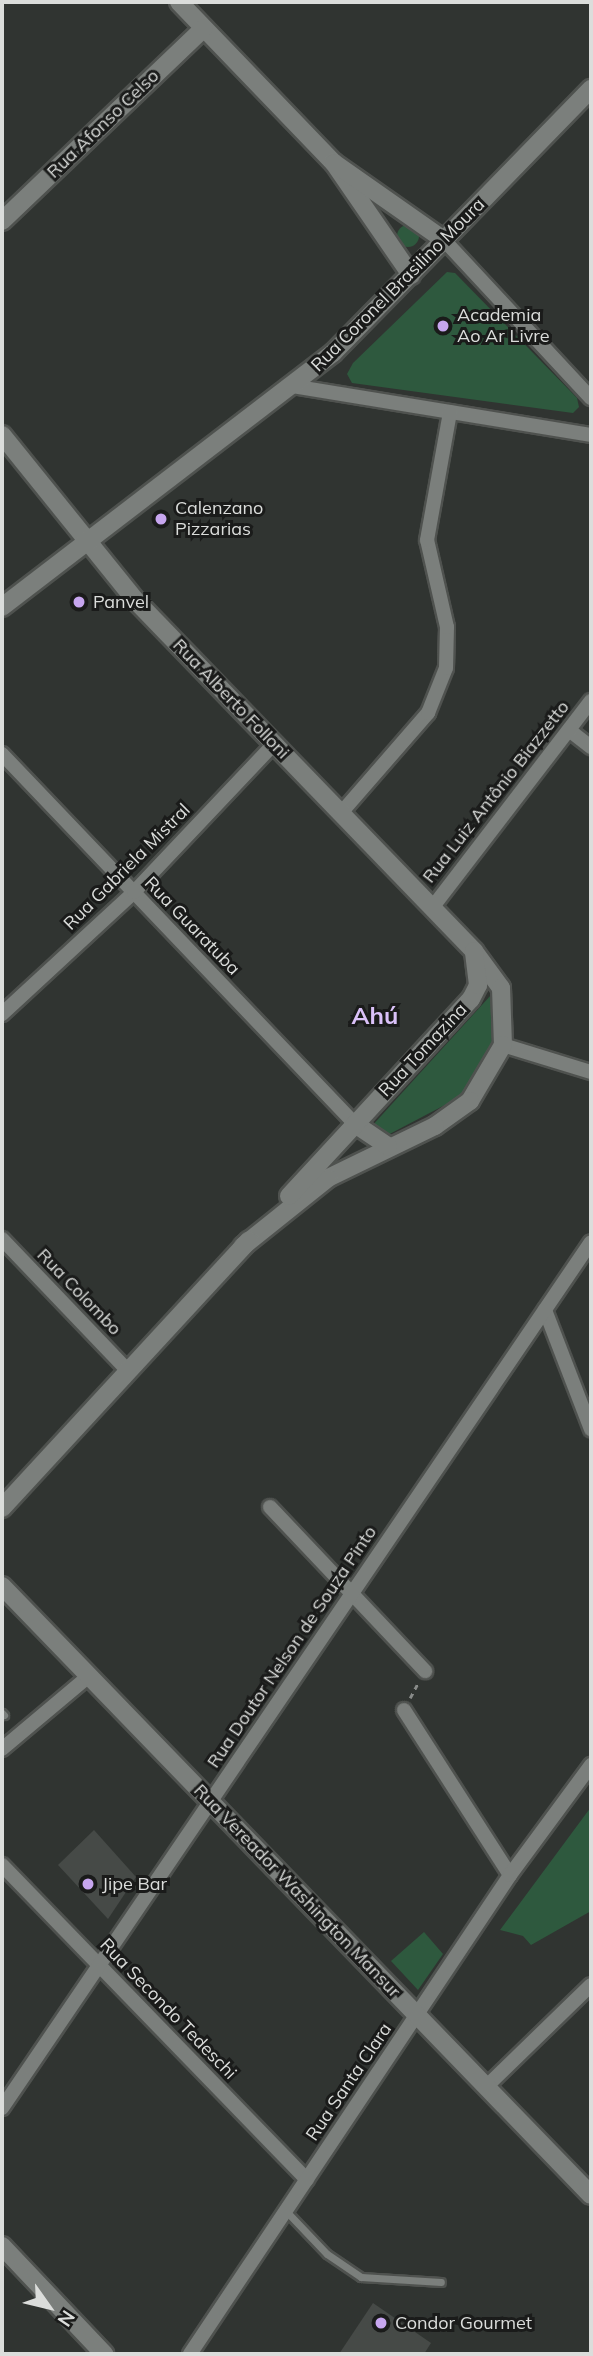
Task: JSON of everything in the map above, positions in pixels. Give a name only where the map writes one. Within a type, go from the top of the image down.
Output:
[{"type":"main road","points":[[179,2],[334,163],[411,275]]},
{"type":"main road","name":"Rua Afonso Celso","points":[[2,221],[204,28]]},
{"type":"main road","name":"Rua Coronel Brasilino Moura","points":[[2,607],[333,353],[591,89]]},
{"type":"main road","points":[[334,163],[444,240]]},
{"type":"main road","name":"Rua Alberto Folloni","points":[[2,435],[89,539],[136,601],[474,951]]},
{"type":"main road","points":[[474,951],[500,988],[503,1045]]},
{"type":"main road","name":"Rua Tomazina","points":[[2,1508],[471,999],[478,985],[474,951]]},
{"type":"main road","name":"Rua Tomazina","points":[[243,1246],[298,1199],[388,1146],[435,1126],[470,1101],[503,1045]]},
{"type":"main road","points":[[355,1124],[388,1146]]},
{"type":"main road","name":"Rua Vereador Washington Mansur","points":[[2,1586],[591,2195]]},
{"type":"main road","points":[[2,2246],[104,2354]]},
{"type":"street","points":[[444,240],[591,398]]},
{"type":"street","points":[[292,386],[591,435]]},
{"type":"street","points":[[341,813],[428,713],[446,668],[447,627],[427,540],[450,412]]},
{"type":"street","name":"Rua Luiz Antônio Biazzetto","points":[[432,908],[591,701]]},
{"type":"street","points":[[569,730],[591,747]]},
{"type":"street","name":"Rua Gabriela Mistral","points":[[2,1014],[134,892],[274,744]]},
{"type":"street","name":"Rua Guaratuba","points":[[2,754],[355,1124]]},
{"type":"street","points":[[503,1045],[591,1072]]},
{"type":"street","name":"Rua Colombo","points":[[2,1240],[128,1371]]},
{"type":"street","name":"Rua Doutor Nelson de Souza Pinto","points":[[2,2108],[591,1242]]},
{"type":"street","points":[[545,1310],[591,1429]]},
{"type":"street","points":[[270,1507],[425,1671]]},
{"type":"street","points":[[2,1749],[89,1676]]},
{"type":"street","points":[[404,1710],[510,1875]]},
{"type":"street","name":"Rua Santa Clara","points":[[190,2354],[510,1875],[591,1765]]},
{"type":"street","name":"Rua Secondo Tedeschi","points":[[2,1865],[307,2180]]},
{"type":"street","points":[[486,2087],[591,1985]]},
{"type":"lane","points":[[286,2211],[327,2254],[361,2277],[441,2282]]},
{"type":"path","points":[[404,1710],[425,1671]]},
{"type":"green space","points":[[408,225],[418,232],[419,236],[412,246],[408,247],[398,240],[397,236],[404,226]]},
{"type":"green space","points":[[447,272],[455,273],[577,398],[579,407],[573,413],[352,383],[347,374],[353,363]]},
{"type":"green space","points":[[491,995],[497,1029],[492,1052],[462,1096],[382,1138],[371,1127]]},
{"type":"green space","points":[[591,1807],[591,1911],[531,1945],[523,1936],[500,1930]]},
{"type":"green space","points":[[424,1932],[443,1954],[418,1990],[391,1961]]},
{"type":"building","points":[[94,1830],[136,1877],[108,1919],[58,1865]]},
{"type":"building","name":"Condor Gourmet","points":[[373,2303],[431,2343],[424,2354],[339,2354]]},
{"type":"place","name":"Academia Ao Ar Livre","points":[[443,326]]},
{"type":"place","name":"Calenzano Pizzarias","points":[[161,519]]},
{"type":"place","name":"Panvel","points":[[79,602]]},
{"type":"place","name":"Jipe Bar","points":[[88,1884]]},
{"type":"place","name":"Condor Gourmet","points":[[381,2323]]},
{"type":"district","name":"Ahú","points":[[375,1016]]}]
